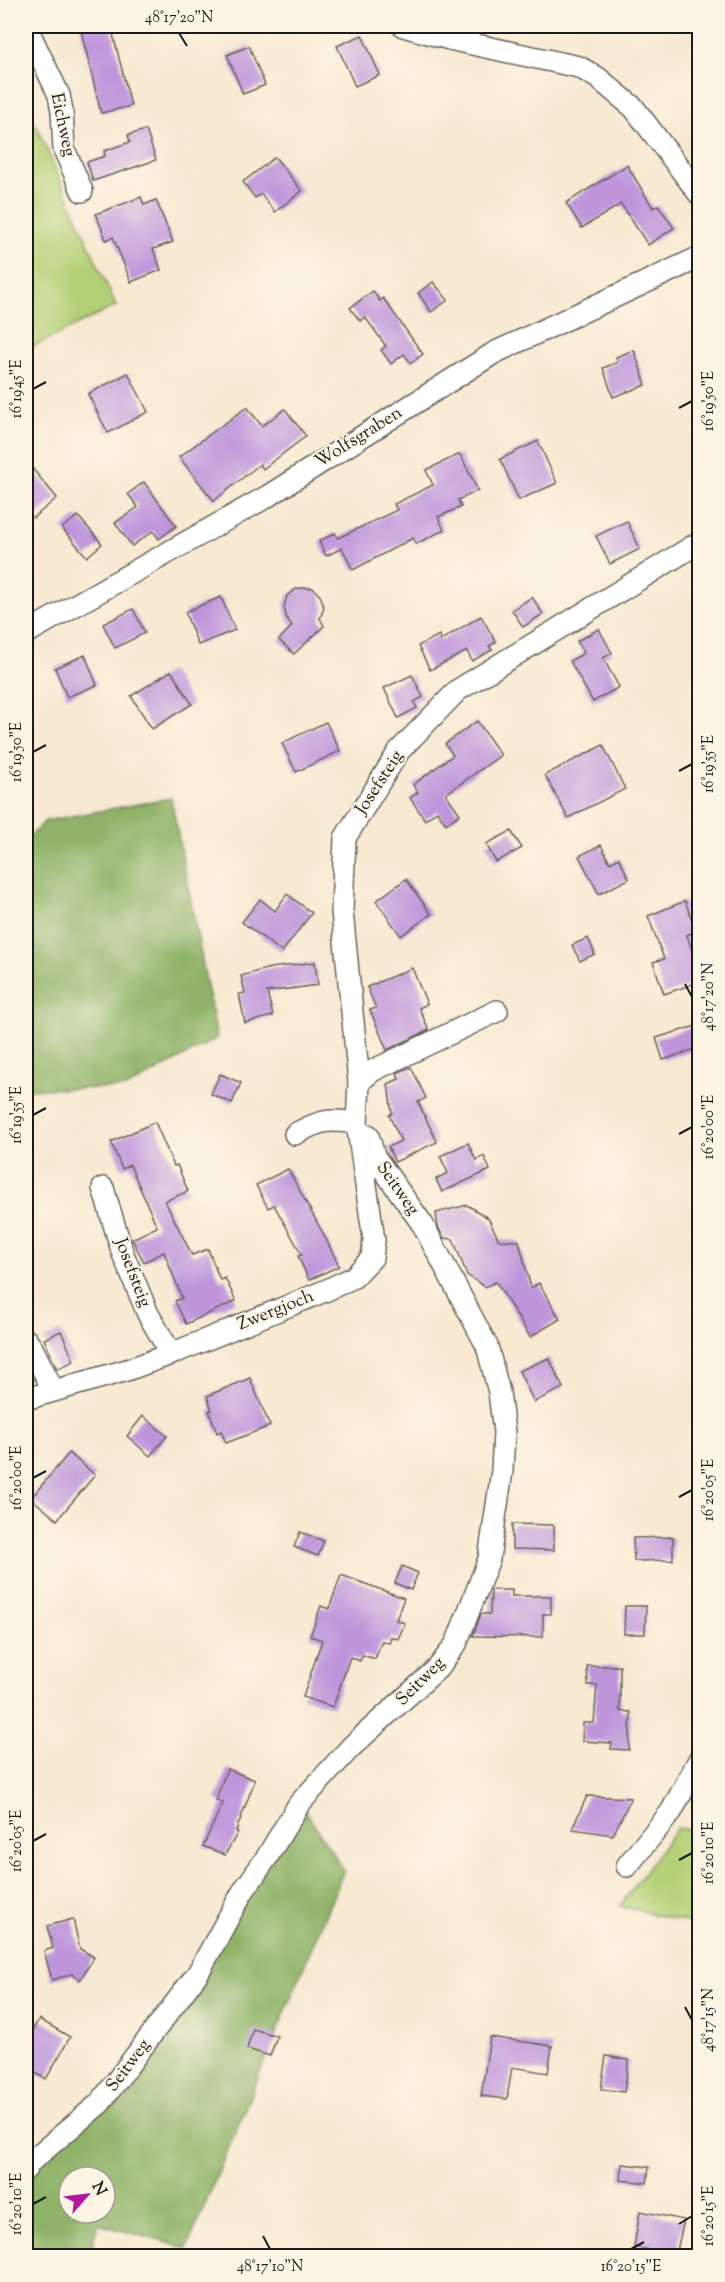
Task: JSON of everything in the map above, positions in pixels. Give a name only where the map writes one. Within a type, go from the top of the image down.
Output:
[{"type":"street","name":"Eichweg","points":[[26,26],[59,96],[64,149],[82,191]]},
{"type":"street","points":[[403,26],[449,39],[557,61],[588,72],[634,108],[699,195]]},
{"type":"street","name":"Wolfsgraben","points":[[26,633],[268,496],[494,353],[699,257]]},
{"type":"street","name":"Josefsteig","points":[[358,1114],[359,1083],[342,911],[345,838],[399,751],[458,690],[699,542]]},
{"type":"street","points":[[359,1083],[372,1071],[497,1011]]},
{"type":"street","points":[[295,1134],[317,1122],[339,1121],[358,1114]]},
{"type":"street","name":"Zwergjoch","points":[[26,1399],[127,1370],[171,1354],[354,1277],[372,1258],[374,1240],[358,1114]]},
{"type":"street","name":"Seitweg","points":[[26,2169],[29,2163],[100,2103],[198,1973],[242,1893],[299,1804],[351,1747],[438,1668],[456,1644],[489,1559],[502,1471],[504,1432],[499,1392],[487,1346],[423,1225],[375,1156],[358,1114]]},
{"type":"street","name":"Josefsteig","points":[[103,1188],[123,1254],[148,1314],[171,1354]]},
{"type":"street","points":[[26,1340],[53,1390]]},
{"type":"street","points":[[627,1866],[671,1812],[699,1758]]},
{"type":"green space","points":[[36,125],[116,306],[26,350],[26,128]]},
{"type":"green space","points":[[171,798],[217,1038],[126,1088],[26,1089],[26,841],[45,821]]},
{"type":"green space","points":[[299,1802],[344,1870],[187,2248],[102,2225],[117,2225],[117,2165],[57,2165],[57,2225],[98,2225],[89,2256],[26,2256],[26,2166],[90,2112],[202,1964]]},
{"type":"green space","points":[[677,1828],[699,1831],[699,1925],[620,1906]]},
{"type":"building","points":[[80,26],[111,26],[131,106],[101,113]]},
{"type":"building","points":[[362,35],[380,75],[355,86],[337,46]]},
{"type":"building","points":[[249,46],[265,85],[243,94],[227,55]]},
{"type":"building","points":[[146,130],[156,160],[93,181],[87,162],[105,156],[104,151],[130,142],[128,135]]},
{"type":"building","points":[[275,157],[302,191],[275,212],[261,194],[255,198],[243,182]]},
{"type":"building","points":[[627,165],[653,208],[658,205],[674,228],[648,245],[621,204],[582,228],[566,203]]},
{"type":"building","points":[[141,197],[144,205],[156,200],[173,242],[153,249],[161,270],[131,282],[113,237],[106,240],[96,214]]},
{"type":"building","points":[[433,282],[448,300],[431,312],[418,293]]},
{"type":"building","points":[[373,291],[380,301],[383,298],[423,354],[411,363],[404,354],[391,364],[381,350],[386,346],[365,317],[360,321],[350,308]]},
{"type":"building","points":[[634,350],[646,385],[613,397],[603,368],[618,362],[616,357]]},
{"type":"building","points":[[128,373],[148,412],[108,433],[88,394]]},
{"type":"building","points":[[247,407],[262,426],[285,409],[306,436],[263,469],[260,464],[214,501],[179,457]]},
{"type":"building","points":[[538,441],[557,483],[519,500],[500,459]]},
{"type":"building","points":[[460,454],[478,491],[458,500],[461,507],[438,517],[444,530],[416,544],[413,538],[353,570],[342,548],[326,556],[319,541],[335,533],[338,538],[397,510],[394,504],[433,485],[426,470]]},
{"type":"building","points":[[26,461],[57,498],[33,518],[26,509]]},
{"type":"building","points":[[144,482],[176,526],[159,539],[153,531],[132,546],[115,523],[138,507],[128,494]]},
{"type":"building","points":[[78,516],[102,544],[87,557],[62,528]]},
{"type":"building","points":[[627,521],[640,549],[610,564],[596,536]]},
{"type":"building","points":[[313,588],[321,597],[324,608],[320,618],[324,626],[294,654],[279,640],[292,626],[286,617],[284,606],[287,596],[296,589]]},
{"type":"building","points":[[221,597],[235,630],[198,645],[185,612]]},
{"type":"building","points":[[532,597],[543,614],[523,627],[512,610]]},
{"type":"building","points":[[133,609],[145,633],[115,648],[103,624]]},
{"type":"building","points":[[481,616],[496,642],[489,646],[492,650],[472,661],[467,651],[430,670],[418,646],[439,635],[441,640]]},
{"type":"building","points":[[599,629],[612,653],[603,658],[619,687],[593,702],[570,661],[584,653],[577,641]]},
{"type":"building","points":[[85,655],[97,685],[67,697],[55,668]]},
{"type":"building","points":[[171,671],[192,704],[152,729],[131,696]]},
{"type":"building","points":[[412,675],[423,697],[414,702],[417,708],[398,718],[384,688]]},
{"type":"building","points":[[477,721],[501,755],[446,794],[460,814],[446,824],[437,811],[425,820],[410,798],[418,792],[413,785],[453,755],[445,744]]},
{"type":"building","points":[[326,722],[340,751],[296,772],[282,743]]},
{"type":"building","points":[[603,745],[625,789],[568,818],[545,775]]},
{"type":"building","points":[[511,831],[522,848],[496,862],[486,844]]},
{"type":"building","points":[[601,845],[610,863],[619,858],[629,879],[599,894],[579,856]]},
{"type":"building","points":[[406,879],[431,914],[401,936],[376,901]]},
{"type":"building","points":[[287,894],[312,913],[282,952],[242,922],[260,899],[275,911]]},
{"type":"building","points":[[685,901],[696,931],[687,935],[699,972],[699,982],[664,994],[653,962],[664,959],[648,916]]},
{"type":"building","points":[[588,938],[595,954],[580,961],[572,945]]},
{"type":"building","points":[[315,962],[318,985],[267,992],[273,1016],[245,1023],[239,994],[245,993],[241,976],[270,968]]},
{"type":"building","points":[[412,968],[427,1004],[419,1008],[429,1030],[387,1050],[370,1010],[376,1008],[367,987]]},
{"type":"building","points":[[699,1025],[699,1048],[663,1060],[656,1038]]},
{"type":"building","points":[[411,1067],[426,1098],[418,1102],[437,1142],[395,1162],[388,1147],[401,1141],[389,1115],[392,1114],[388,1084],[399,1079],[397,1073]]},
{"type":"building","points":[[220,1074],[241,1083],[232,1103],[211,1094]]},
{"type":"building","points":[[155,1122],[174,1166],[177,1165],[188,1191],[165,1201],[192,1255],[208,1249],[220,1280],[225,1278],[236,1301],[186,1324],[175,1301],[182,1298],[164,1252],[144,1262],[132,1239],[157,1227],[130,1165],[122,1169],[111,1142]]},
{"type":"building","points":[[468,1143],[476,1160],[484,1156],[490,1170],[442,1192],[436,1179],[448,1173],[440,1156]]},
{"type":"building","points":[[288,1169],[339,1266],[309,1280],[298,1256],[302,1255],[274,1205],[268,1208],[256,1185]]},
{"type":"building","points":[[467,1205],[488,1218],[499,1240],[519,1241],[531,1288],[539,1283],[560,1319],[530,1337],[496,1282],[485,1287],[467,1275],[453,1239],[444,1238],[438,1227],[436,1213]]},
{"type":"building","points":[[61,1331],[74,1361],[57,1369],[44,1339]]},
{"type":"building","points":[[549,1358],[563,1388],[534,1402],[519,1371]]},
{"type":"building","points":[[250,1378],[270,1426],[226,1443],[221,1431],[217,1433],[209,1411],[212,1410],[207,1396]]},
{"type":"building","points":[[143,1416],[167,1436],[150,1456],[127,1436]]},
{"type":"building","points":[[69,1453],[95,1475],[57,1520],[31,1498]]},
{"type":"building","points":[[512,1524],[554,1525],[554,1550],[512,1549]]},
{"type":"building","points":[[300,1532],[324,1541],[318,1556],[294,1547]]},
{"type":"building","points":[[673,1537],[673,1560],[634,1561],[633,1538]]},
{"type":"building","points":[[402,1566],[418,1573],[411,1590],[395,1583]]},
{"type":"building","points":[[341,1575],[404,1598],[396,1620],[405,1623],[398,1639],[391,1637],[389,1643],[382,1641],[375,1659],[363,1655],[360,1661],[350,1657],[333,1707],[303,1697],[322,1640],[310,1636],[321,1606],[329,1609]]},
{"type":"building","points":[[491,1590],[512,1590],[512,1596],[551,1596],[551,1614],[543,1614],[543,1637],[473,1636],[481,1614],[490,1614]]},
{"type":"building","points":[[625,1606],[646,1606],[645,1634],[624,1634]]},
{"type":"building","points":[[587,1666],[620,1666],[620,1711],[631,1712],[629,1750],[611,1749],[612,1743],[582,1741],[583,1723],[594,1723],[597,1685],[588,1685]]},
{"type":"building","points":[[227,1769],[255,1780],[236,1831],[238,1832],[225,1855],[203,1846],[223,1803],[216,1800]]},
{"type":"building","points":[[587,1796],[631,1798],[613,1835],[572,1829]]},
{"type":"building","points":[[73,1919],[80,1949],[94,1957],[80,1980],[72,1974],[52,1980],[44,1951],[53,1948],[47,1926]]},
{"type":"building","points":[[39,2019],[70,2037],[46,2079],[26,2068],[26,2042]]},
{"type":"building","points":[[253,2029],[277,2036],[270,2056],[247,2049]]},
{"type":"building","points":[[490,2037],[552,2046],[548,2073],[512,2067],[507,2099],[481,2096]]},
{"type":"building","points":[[606,2056],[629,2060],[624,2092],[601,2089]]},
{"type":"building","points":[[622,2164],[649,2167],[647,2183],[620,2180]]},
{"type":"building","points":[[640,2211],[684,2220],[676,2255],[634,2247]]}]
